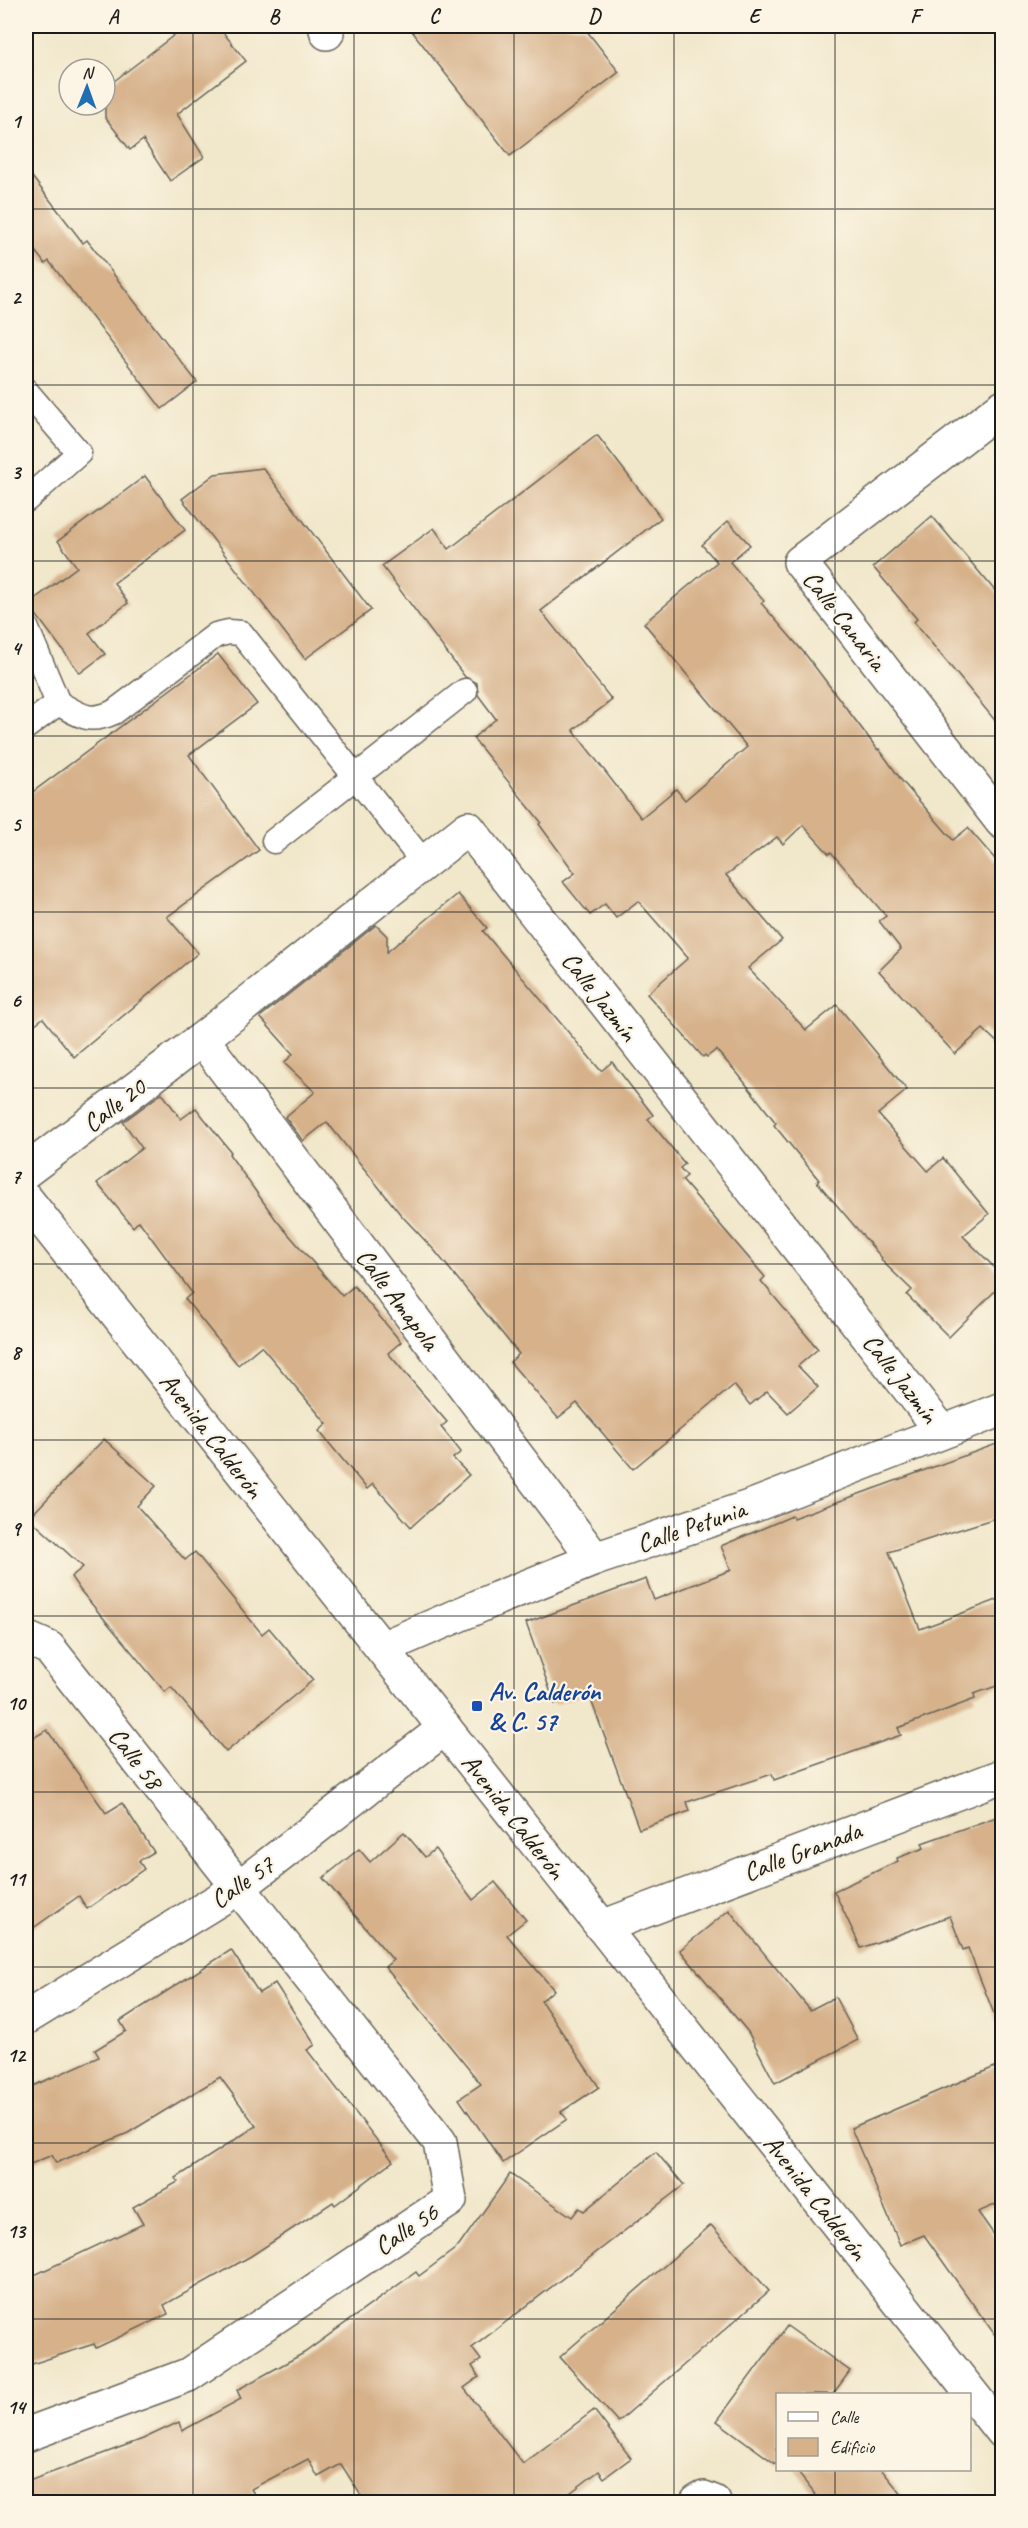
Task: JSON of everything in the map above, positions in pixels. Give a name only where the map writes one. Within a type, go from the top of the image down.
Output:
[{"type":"street","name":"Calle Canaria","points":[[1002,407],[800,562],[1002,822]]},
{"type":"street","name":"Calle Jazmín","points":[[201,1039],[468,828],[942,1431]]},
{"type":"street","name":"Calle 20","points":[[26,1171],[201,1039]]},
{"type":"street","name":"Calle Amapola","points":[[201,1039],[595,1559]]},
{"type":"street","name":"Avenida Calderón","points":[[26,1199],[1002,2432]]},
{"type":"street","name":"Calle Petunia","points":[[382,1648],[595,1559],[755,1505],[1002,1409]]},
{"type":"street","name":"Calle 58","points":[[26,1638],[49,1648],[238,1888]]},
{"type":"street","name":"Calle 57","points":[[26,2018],[238,1888],[445,1728]]},
{"type":"street","name":"Calle Granada","points":[[602,1927],[1002,1776]]},
{"type":"street","name":"Calle 56","points":[[26,2435],[188,2375],[450,2200],[440,2142],[238,1888]]},
{"type":"street","points":[[697,2502],[704,2498],[714,2502]]},
{"type":"lane","points":[[26,391],[79,453],[26,500]]},
{"type":"lane","points":[[26,627],[58,703],[85,718],[101,718],[114,712],[216,635],[229,632],[242,633],[424,863]]},
{"type":"lane","points":[[274,841],[465,691]]},
{"type":"lane","points":[[26,728],[58,703]]},
{"type":"building","points":[[186,26],[218,26],[246,61],[177,114],[204,157],[170,181],[143,140],[130,150],[105,117],[117,117],[117,79]]},
{"type":"building","points":[[408,26],[583,26],[619,72],[510,156]]},
{"type":"building","points":[[26,169],[83,243],[87,240],[197,382],[162,409],[49,261],[45,264],[26,239]]},
{"type":"building","points":[[597,435],[661,518],[541,611],[612,700],[573,730],[641,818],[676,789],[685,800],[747,747],[644,623],[717,562],[702,545],[728,521],[750,545],[730,562],[764,601],[761,603],[806,655],[902,781],[953,840],[968,828],[1002,867],[1002,1047],[983,1029],[955,1054],[879,971],[901,949],[879,921],[886,916],[831,852],[829,854],[803,825],[783,844],[777,837],[726,875],[782,940],[748,968],[806,1030],[837,1005],[907,1090],[878,1114],[928,1171],[943,1158],[989,1214],[963,1236],[1002,1275],[1002,1284],[949,1337],[907,1295],[912,1290],[881,1260],[882,1258],[817,1182],[819,1180],[774,1125],[776,1123],[738,1074],[716,1050],[707,1057],[705,1055],[703,1057],[647,994],[688,958],[638,901],[616,918],[605,904],[590,915],[563,882],[575,873],[539,824],[541,822],[473,738],[496,719],[478,695],[477,683],[465,677],[382,566],[434,528],[449,549]]},
{"type":"building","points":[[263,468],[371,610],[305,659],[182,499],[215,474]]},
{"type":"building","points":[[145,476],[185,530],[114,583],[128,603],[89,633],[105,654],[80,673],[28,604],[77,567],[58,541]]},
{"type":"building","points":[[932,516],[1002,599],[1002,729],[914,622],[917,619],[873,567]]},
{"type":"building","points":[[218,654],[257,704],[189,755],[259,850],[167,917],[198,953],[74,1057],[43,1018],[26,1031],[26,797]]},
{"type":"building","points":[[458,894],[487,928],[483,931],[601,1071],[612,1062],[653,1115],[648,1119],[685,1164],[680,1168],[687,1176],[682,1180],[765,1277],[761,1281],[818,1349],[798,1366],[818,1387],[788,1413],[767,1391],[750,1405],[734,1385],[633,1469],[577,1403],[558,1418],[510,1362],[519,1354],[435,1251],[401,1215],[327,1122],[303,1141],[285,1117],[315,1092],[284,1063],[293,1054],[260,1017],[376,925],[387,936],[387,952]]},
{"type":"building","points":[[162,1093],[181,1119],[196,1108],[231,1152],[229,1154],[277,1221],[342,1296],[354,1286],[401,1342],[388,1353],[447,1422],[441,1427],[461,1452],[453,1458],[469,1475],[411,1527],[373,1484],[367,1489],[319,1431],[327,1424],[261,1346],[238,1365],[185,1299],[192,1293],[139,1221],[133,1227],[97,1183],[142,1148],[123,1122]]},
{"type":"building","points":[[104,1439],[156,1486],[137,1506],[185,1560],[195,1552],[262,1634],[269,1628],[313,1680],[226,1752],[171,1687],[165,1692],[80,1590],[71,1577],[83,1567],[29,1518]]},
{"type":"building","points":[[1002,1442],[1002,1516],[889,1552],[920,1629],[1002,1598],[1002,1684],[974,1694],[975,1699],[898,1728],[901,1735],[774,1780],[772,1774],[687,1802],[690,1811],[639,1829],[588,1692],[555,1704],[526,1623],[646,1579],[654,1600],[731,1570],[721,1546],[792,1516],[793,1518]]},
{"type":"building","points":[[47,1730],[106,1813],[122,1803],[154,1852],[139,1861],[144,1869],[87,1909],[79,1896],[26,1933],[26,1742]]},
{"type":"building","points":[[1002,1815],[1002,2029],[1000,2029],[968,1948],[963,1950],[950,1916],[861,1948],[834,1891],[898,1861],[897,1858],[924,1848],[922,1843]]},
{"type":"building","points":[[404,1832],[425,1857],[435,1849],[473,1900],[495,1882],[526,1920],[507,1935],[554,1990],[541,2001],[599,2087],[561,2112],[567,2119],[503,2163],[459,2099],[481,2084],[385,1967],[393,1960],[323,1878],[359,1849],[370,1862]]},
{"type":"building","points":[[729,1910],[810,2010],[835,1997],[858,2040],[775,2083],[748,2032],[680,1950]]},
{"type":"building","points":[[231,1950],[259,1993],[275,1983],[315,2045],[307,2050],[393,2161],[335,2205],[333,2202],[251,2256],[164,2305],[168,2314],[96,2348],[94,2344],[26,2366],[26,2279],[143,2224],[133,2207],[178,2182],[176,2178],[256,2126],[220,2077],[128,2133],[56,2163],[52,2155],[26,2166],[26,2089],[99,2057],[95,2050],[126,2031],[120,2021]]},
{"type":"building","points":[[1002,2064],[1002,2202],[978,2212],[1002,2246],[1002,2345],[924,2235],[900,2245],[851,2128]]},
{"type":"building","points":[[656,2152],[684,2185],[472,2348],[481,2360],[472,2366],[479,2377],[464,2388],[523,2464],[594,2410],[631,2458],[604,2478],[599,2471],[558,2502],[365,2502],[341,2464],[318,2477],[308,2459],[251,2489],[259,2502],[26,2502],[26,2482],[143,2439],[179,2422],[182,2431],[241,2399],[237,2390],[304,2353],[416,2272],[419,2276],[459,2246],[510,2174],[572,2217],[579,2208],[584,2211]]},
{"type":"building","points":[[711,2225],[769,2291],[618,2422],[560,2357]]},
{"type":"building","points":[[787,2326],[850,2371],[834,2393],[776,2393],[776,2464],[717,2421]]},
{"type":"building","points":[[797,2471],[883,2471],[908,2502],[821,2502]]},
{"type":"place","name":"Av. Calderón & C. 57","points":[[477,1706]]}]
